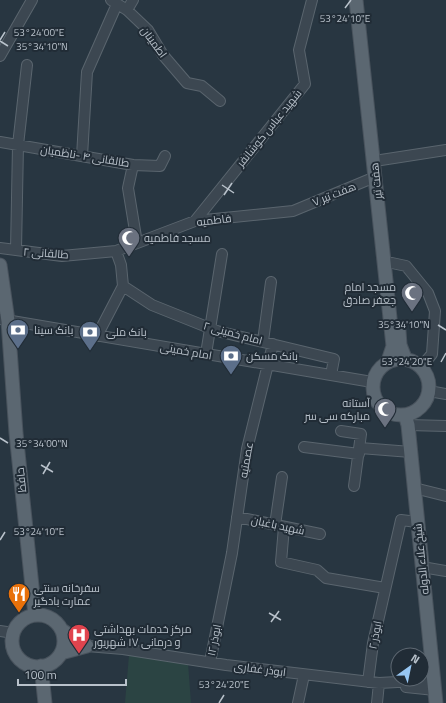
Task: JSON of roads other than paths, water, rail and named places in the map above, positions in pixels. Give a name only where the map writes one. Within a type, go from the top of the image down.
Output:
[{"type":"main road","name":"هفت تیر","points":[[356,0],[392,263],[400,345],[405,358]]},
{"type":"main road","name":"هفت تیر","points":[[364,0],[377,160],[375,177],[393,346],[388,361]]},
{"type":"main road","name":"حافظ","points":[[0,265],[4,320],[35,615]]},
{"type":"main road","points":[[405,358],[414,361],[421,367],[426,374],[429,391],[426,400],[421,407],[406,420],[380,406],[374,395],[372,382],[375,373],[388,361],[405,358]]},
{"type":"main road","name":"شیخ علاء الدوله","points":[[406,420],[411,452],[435,691]]},
{"type":"main road","points":[[62,630],[64,642],[61,653],[53,662],[42,666],[26,663],[19,658],[13,644],[13,633],[21,622],[35,615],[51,618],[62,630],[87,646]]},
{"type":"main road","points":[[61,653],[87,646]]},
{"type":"main road","points":[[42,666],[45,703]]},
{"type":"street","points":[[0,56],[32,0]]},
{"type":"street","points":[[127,10],[134,0]]},
{"type":"street","name":"شهید عباس کوشانفر","points":[[195,221],[305,84],[299,50],[312,0]]},
{"type":"street","points":[[82,156],[87,72],[114,2]]},
{"type":"street","name":"اطمینان","points":[[114,2],[127,10],[148,30],[163,54],[187,83],[202,86],[220,101]]},
{"type":"street","points":[[16,250],[18,145],[27,65]]},
{"type":"street","name":"طالقانی ۴ -ناظمیان","points":[[0,142],[133,164],[160,166],[165,156]]},
{"type":"street","points":[[377,160],[446,150]]},
{"type":"street","points":[[133,164],[128,188],[137,244]]},
{"type":"street","name":"هفت تیر ۷","points":[[293,211],[375,177]]},
{"type":"street","name":"فاطمیه","points":[[116,251],[195,221],[293,211]]},
{"type":"street","name":"طالقانی ۲","points":[[0,248],[62,256],[116,251]]},
{"type":"street","points":[[97,336],[123,286],[121,265],[116,251]]},
{"type":"street","points":[[206,354],[222,254]]},
{"type":"street","points":[[392,263],[406,266],[428,293],[435,311],[432,354],[421,367]]},
{"type":"street","name":"عصمتیه","points":[[232,552],[247,448],[268,364],[271,282]]},
{"type":"street","name":"امام خمینی ۲","points":[[123,286],[152,305],[210,328],[334,359],[331,375]]},
{"type":"street","name":"امام خمینی","points":[[4,320],[372,382]]},
{"type":"street","points":[[429,391],[446,394]]},
{"type":"street","points":[[406,420],[446,426]]},
{"type":"street","points":[[341,431],[361,434],[354,486]]},
{"type":"street","points":[[304,447],[359,451],[411,452]]},
{"type":"street","points":[[282,477],[280,526],[281,562],[317,570],[326,578],[385,588]]},
{"type":"street","points":[[414,488],[446,496]]},
{"type":"street","name":"شهید باغبان","points":[[237,517],[320,534]]},
{"type":"street","name":"ابوذر ۲","points":[[368,682],[373,643],[401,520],[417,522]]},
{"type":"street","name":"ابوذر ۱۲","points":[[210,662],[232,552]]},
{"type":"street","points":[[422,567],[446,572]]},
{"type":"street","points":[[0,631],[13,633]]},
{"type":"street","name":"ابوذر غفاری","points":[[87,646],[123,649],[304,675],[435,691]]},
{"type":"street","points":[[298,703],[304,675]]},
{"type":"street","points":[[376,703],[382,684]]},
{"type":"place","name":"مسجد فاطمیه","points":[[129,258]]},
{"type":"place","name":"مسجد امام جعفر صادق","points":[[412,312]]},
{"type":"place","name":"بانک سینا","points":[[18,350]]},
{"type":"place","name":"بانک ملی","points":[[90,352]]},
{"type":"place","name":"بانک مسکن","points":[[231,376]]},
{"type":"place","name":"آستانه مبارکه سی سر","points":[[385,428]]},
{"type":"place","name":"سفرخانه سنتی عمارت بادگیر","points":[[19,614]]},
{"type":"place","name":"مرکز خدمات بهداشتی و درمانی ۱۷ شهریور","points":[[79,654]]}]
